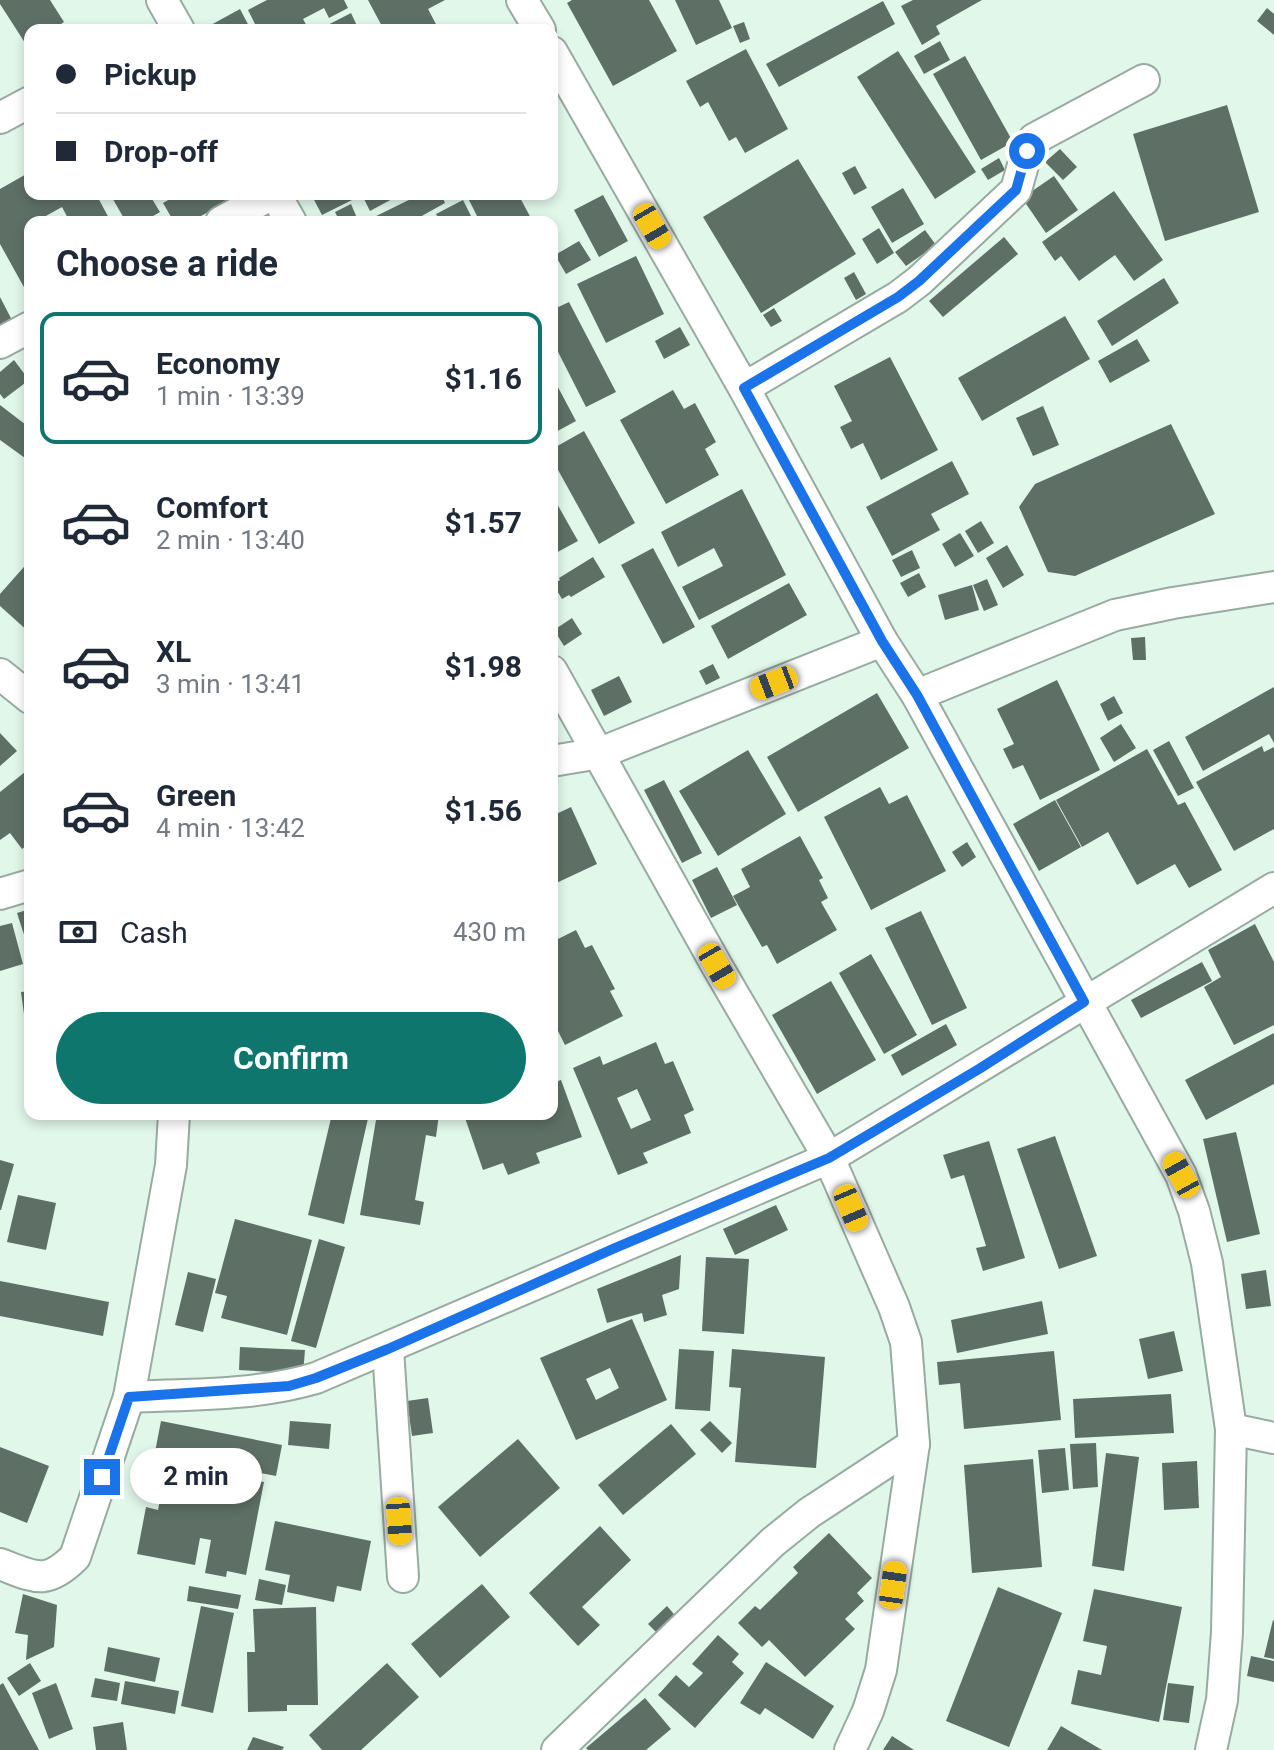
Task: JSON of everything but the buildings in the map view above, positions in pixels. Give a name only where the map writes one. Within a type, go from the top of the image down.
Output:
[{"type":"street","points":[[522,0],[536,24]]},
{"type":"street","points":[[558,62],[744,388],[882,641],[917,695],[1181,1175],[1207,1263],[1231,1429],[1227,1632],[1222,1700],[1211,1750]]},
{"type":"street","points":[[744,388],[898,297],[919,281],[1016,190],[1029,144],[1034,139],[1144,80]]},
{"type":"street","points":[[0,118],[24,105]]},
{"type":"street","points":[[232,216],[262,200]]},
{"type":"street","points":[[0,343],[24,330]]},
{"type":"street","points":[[917,695],[1115,615],[1274,587]]},
{"type":"street","points":[[558,760],[600,753],[882,641]]},
{"type":"street","points":[[0,674],[24,693]]},
{"type":"street","points":[[558,681],[717,966],[829,1158],[894,1307],[906,1342],[914,1444],[881,1670],[868,1711],[850,1750]]},
{"type":"street","points":[[0,894],[24,887]]},
{"type":"street","points":[[129,1397],[289,1386],[316,1378],[829,1158],[1274,888]]},
{"type":"street","points":[[0,1564],[46,1578],[59,1572],[75,1557],[129,1397],[171,1165],[174,1120]]},
{"type":"street","points":[[388,1349],[403,1577]]},
{"type":"street","points":[[1231,1429],[1274,1438]]},
{"type":"street","points":[[557,1750],[773,1542],[809,1513],[914,1444]]},
{"type":"route","points":[[102,1477],[129,1397],[289,1386],[388,1349],[615,1248],[829,1158],[1084,1002],[917,695],[882,641],[744,388],[898,297],[919,281],[1016,190],[1027,151]]}]
